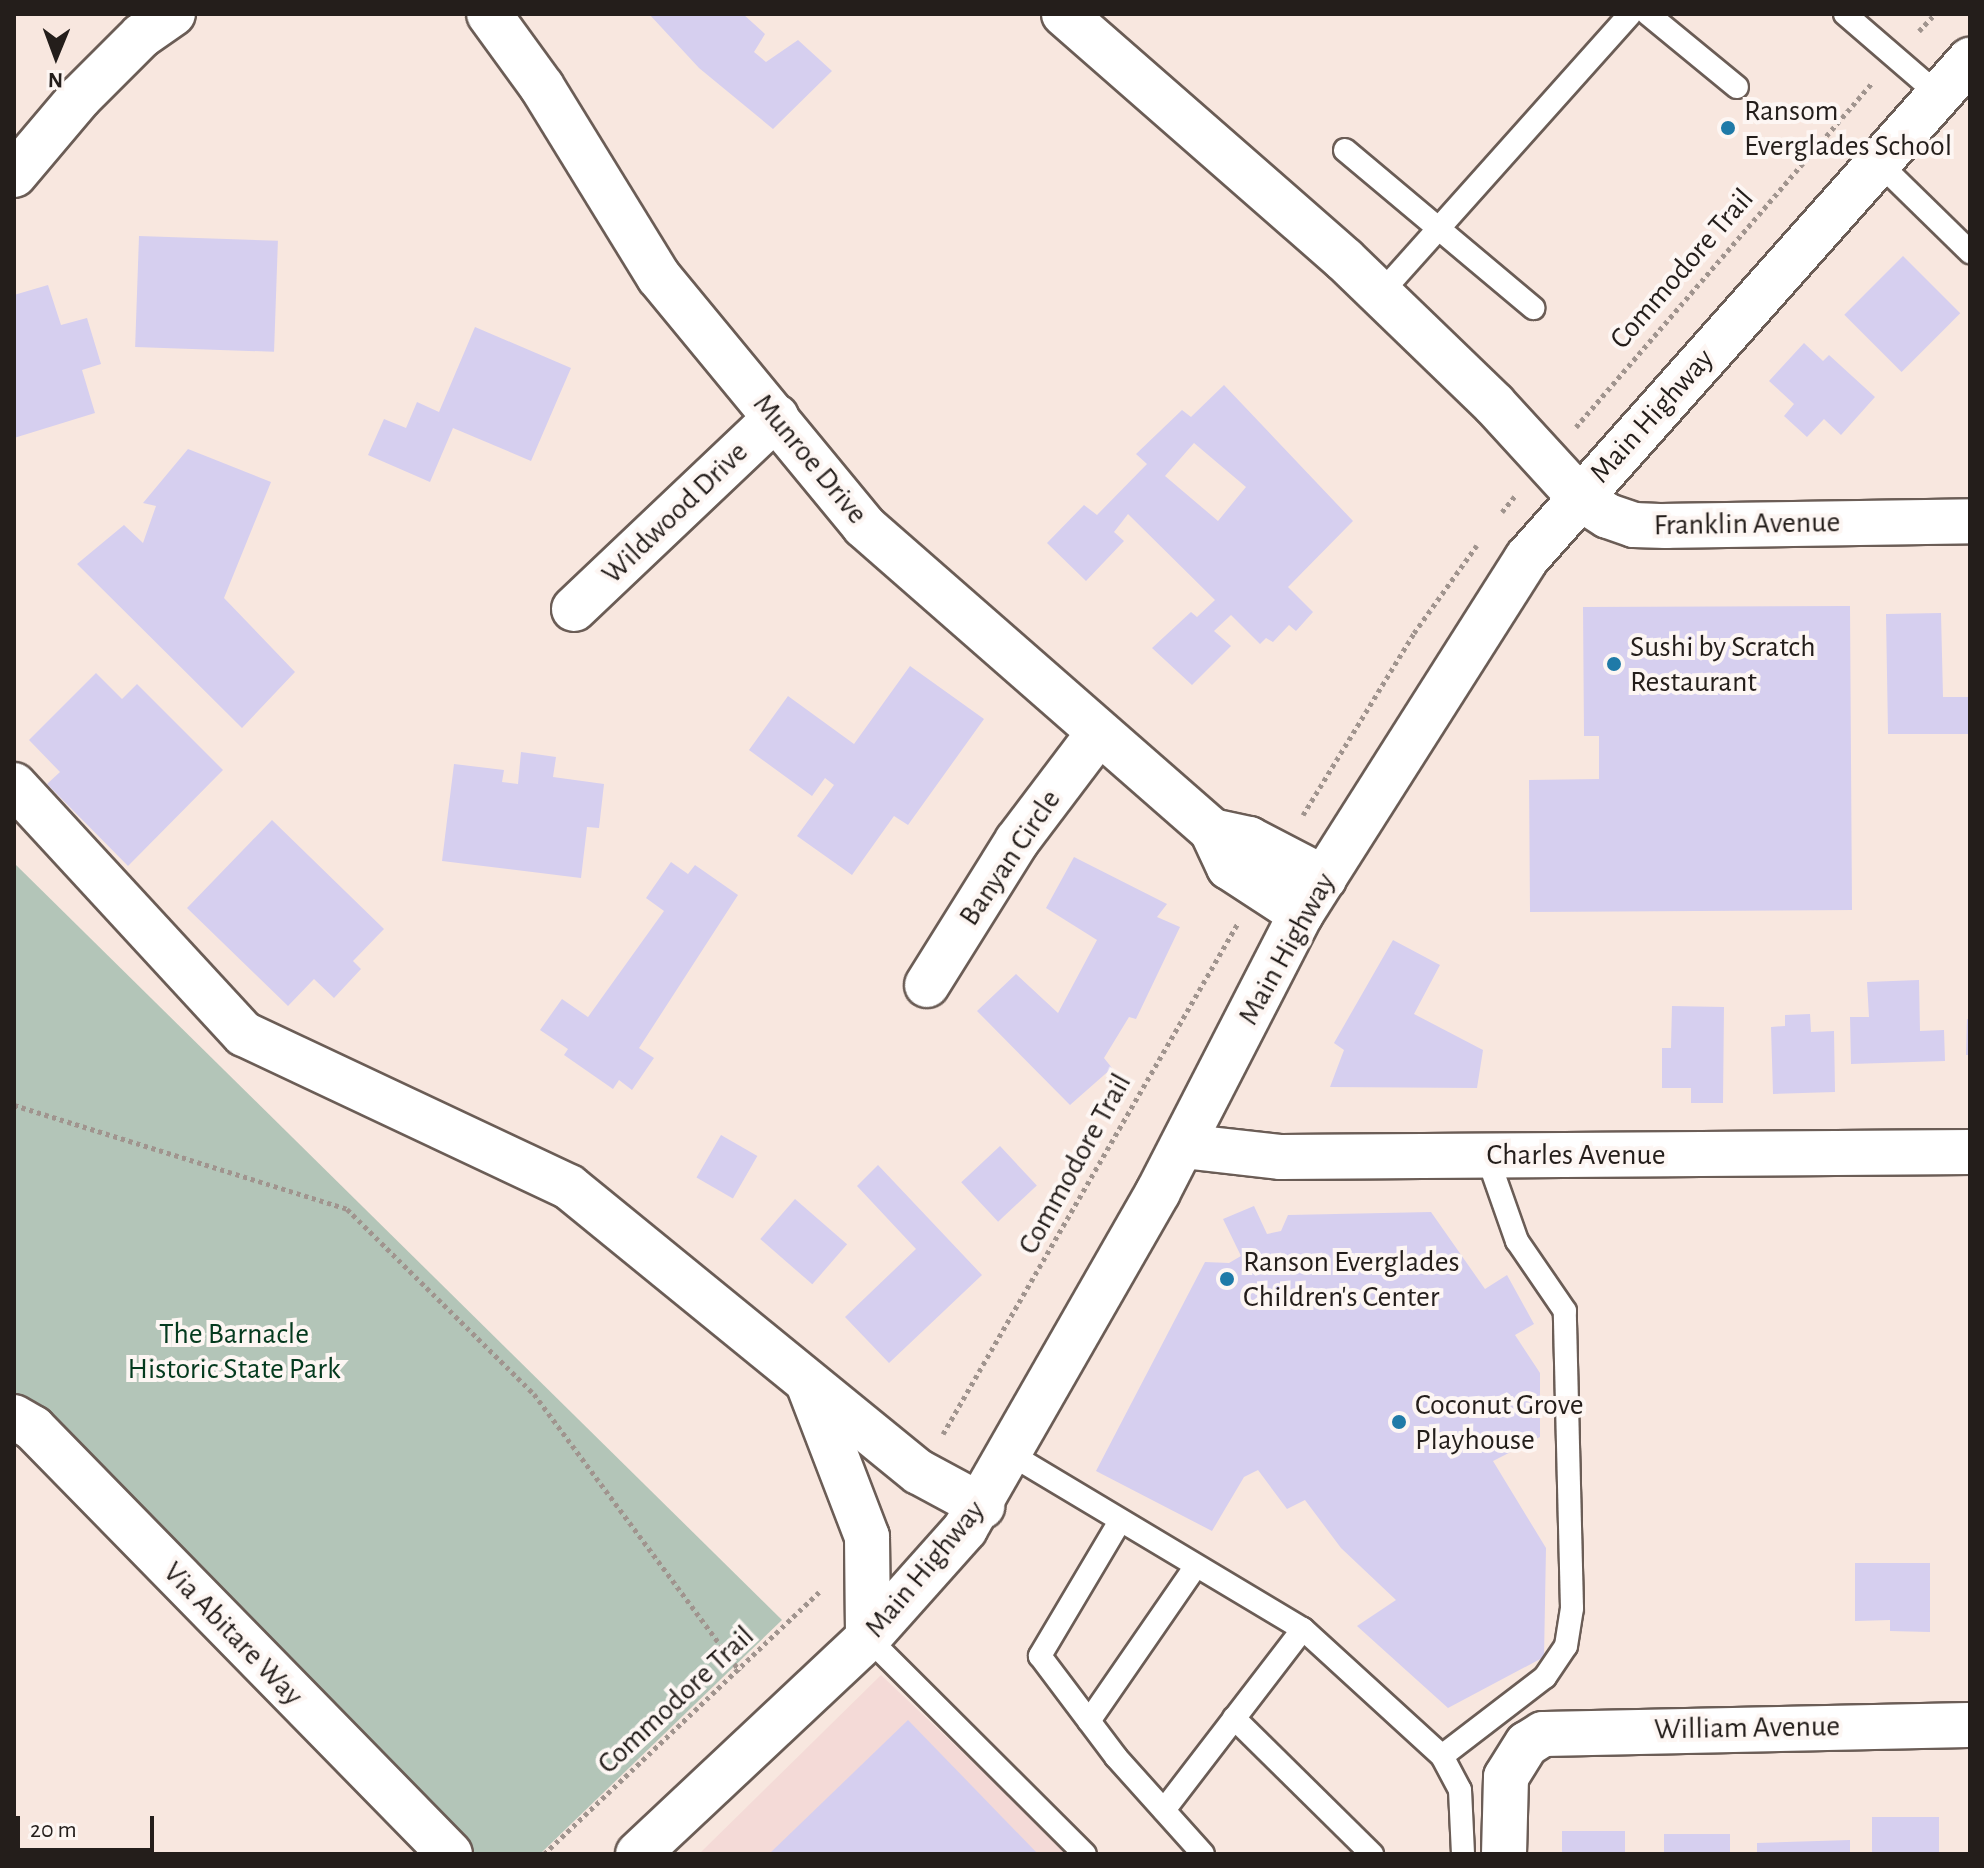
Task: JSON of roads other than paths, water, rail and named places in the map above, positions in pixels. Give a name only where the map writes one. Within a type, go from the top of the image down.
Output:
[{"type":"street","points":[[14,175],[80,97],[141,36],[173,14]]},
{"type":"street","name":"Munroe Drive","points":[[489,14],[542,87],[659,277],[893,554],[1212,831],[1229,867],[1312,896]]},
{"type":"street","name":"Franklin Avenue","points":[[1064,14],[1380,294],[1580,498],[1634,525],[1970,521]]},
{"type":"street","name":"Main Highway","points":[[638,1854],[868,1638],[946,1554],[982,1506],[1183,1146],[1312,896],[1527,558],[1970,60]]},
{"type":"street","name":"Wildwood Drive","points":[[574,609],[776,417]]},
{"type":"street","name":"Banyan Circle","points":[[927,985],[1017,841],[1098,734]]},
{"type":"street","points":[[14,785],[244,1034],[569,1187],[919,1472],[982,1506]]},
{"type":"street","name":"Charles Avenue","points":[[1183,1146],[1281,1157],[1970,1152]]},
{"type":"street","points":[[807,1381],[867,1537],[868,1638]]},
{"type":"street","name":"Via Abitare Way","points":[[14,1417],[33,1428],[450,1854]]},
{"type":"street","name":"William Avenue","points":[[1504,1854],[1506,1777],[1527,1744],[1543,1734],[1578,1730],[1970,1725]]},
{"type":"lane","points":[[1380,294],[1630,14]]},
{"type":"lane","points":[[1648,14],[1737,87]]},
{"type":"lane","points":[[1845,14],[1939,95]]},
{"type":"lane","points":[[1345,150],[1533,308]]},
{"type":"lane","points":[[1878,162],[1970,252]]},
{"type":"lane","points":[[1442,1756],[1545,1677],[1566,1646],[1572,1608],[1565,1311],[1517,1241],[1487,1156]]},
{"type":"lane","points":[[1012,1455],[1303,1629],[1442,1756],[1460,1790],[1463,1854]]},
{"type":"lane","points":[[1120,1521],[1040,1656],[1089,1721],[1203,1854]]},
{"type":"lane","points":[[1089,1721],[1196,1566]]},
{"type":"lane","points":[[1164,1810],[1303,1629]]},
{"type":"lane","points":[[868,1638],[1085,1854]]},
{"type":"lane","points":[[1234,1718],[1372,1854]]},
{"type":"place","name":"Ransom Everglades School","points":[[1728,128]]},
{"type":"place","name":"Sushi by Scratch Restaurant","points":[[1614,664]]},
{"type":"place","name":"Ranson Everglades Children's Center","points":[[1227,1279]]},
{"type":"place","name":"Coconut Grove Playhouse","points":[[1399,1422]]},
{"type":"park label","name":"The Barnacle Historic State Park","points":[[234,1351]]}]
